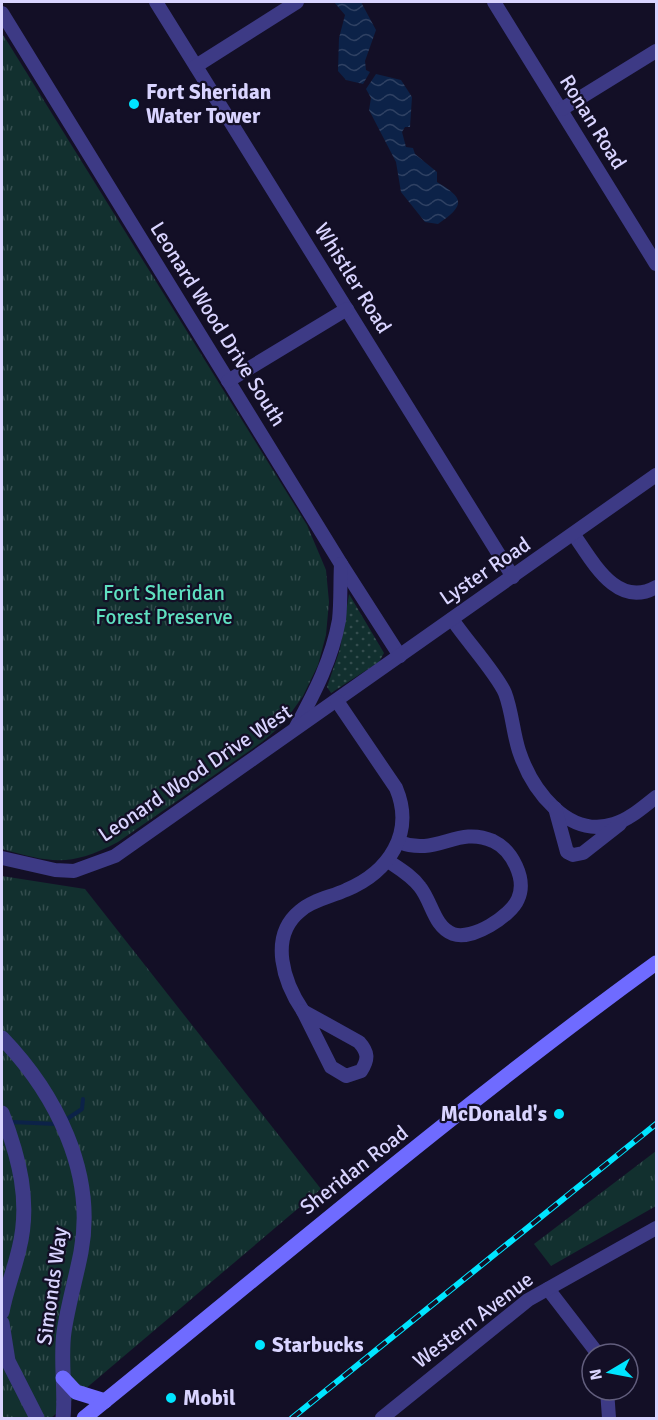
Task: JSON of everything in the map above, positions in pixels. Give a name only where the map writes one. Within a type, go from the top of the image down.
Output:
[{"type":"main road","name":"Sheridan Road","points":[[84,1419],[332,1213],[584,1016],[657,963]]},
{"type":"main road","points":[[63,1378],[76,1392],[105,1401]]},
{"type":"street","name":"Whistler Road","points":[[156,2],[513,578]]},
{"type":"street","points":[[196,66],[297,2]]},
{"type":"street","name":"Ronan Road","points":[[494,2],[657,264]]},
{"type":"street","name":"Leonard Wood Drive South","points":[[2,13],[400,656]]},
{"type":"street","points":[[562,110],[657,51]]},
{"type":"street","points":[[228,381],[347,309]]},
{"type":"street","name":"Lyster Road","points":[[337,700],[657,475]]},
{"type":"street","points":[[574,535],[609,582],[633,593],[657,587]]},
{"type":"street","points":[[295,730],[323,676],[333,646],[339,618],[341,564]]},
{"type":"street","points":[[452,618],[505,693],[525,765],[536,786],[555,808],[566,819],[597,827],[626,819]]},
{"type":"street","points":[[303,1011],[359,1042],[366,1049],[367,1056],[361,1071],[346,1076],[331,1067],[290,989],[281,948],[287,926],[300,910],[363,882],[388,861],[399,842],[403,812],[396,788],[337,700]]},
{"type":"street","name":"Leonard Wood Drive West","points":[[2,858],[55,870],[74,871],[115,856],[337,700]]},
{"type":"street","points":[[555,808],[567,852],[573,855],[583,853],[657,797]]},
{"type":"street","points":[[388,861],[419,885],[436,920],[452,934],[461,936],[481,931],[510,910],[518,899],[519,875],[507,851],[494,842],[469,836],[421,848],[399,842]]},
{"type":"street","name":"Simonds Way","points":[[2,1038],[27,1064],[49,1098],[71,1145],[81,1180],[83,1226],[81,1251],[64,1333],[63,1419]]},
{"type":"street","name":"Simonds Way","points":[[2,1113],[22,1176],[23,1229],[2,1312]]},
{"type":"street","name":"Western Avenue","points":[[382,1419],[502,1319],[548,1289],[657,1228]]},
{"type":"street","points":[[548,1289],[589,1342]]},
{"type":"street","name":"Simonds Way","points":[[2,1323],[8,1361],[37,1419]]},
{"type":"street","points":[[608,1402],[609,1419]]},
{"type":"green space","name":"Fort Sheridan Forest Preserve","points":[[2,33],[307,525],[326,570],[329,602],[326,635],[318,665],[303,696],[283,724],[262,742],[118,842],[87,856],[74,859],[48,860],[2,849]]},
{"type":"green space","points":[[349,594],[384,653],[379,662],[331,693],[327,687],[340,649]]},
{"type":"green space","points":[[2,876],[85,889],[321,1189],[51,1418],[2,1418]]},
{"type":"green space","points":[[656,1151],[656,1206],[551,1266],[534,1244]]},
{"type":"water","points":[[334,2],[361,2],[376,30],[365,61],[366,70],[370,72],[363,84],[346,80],[338,71],[339,38],[345,15]]},
{"type":"water","points":[[376,74],[401,80],[412,97],[410,127],[405,127],[402,132],[406,147],[413,148],[415,154],[437,172],[437,182],[457,197],[457,207],[438,224],[425,222],[401,192],[396,162],[369,110],[371,98],[366,89]]},
{"type":"waterway","points":[[64,1121],[82,1109],[83,1099]]},
{"type":"waterway","points":[[11,1122],[57,1124]]},
{"type":"railway","points":[[292,1418],[656,1124]]},
{"type":"place","name":"Fort Sheridan Water Tower","points":[[134,104]]},
{"type":"place","name":"McDonald's","points":[[559,1114]]},
{"type":"place","name":"Starbucks","points":[[260,1345]]},
{"type":"place","name":"Mobil","points":[[171,1398]]}]
